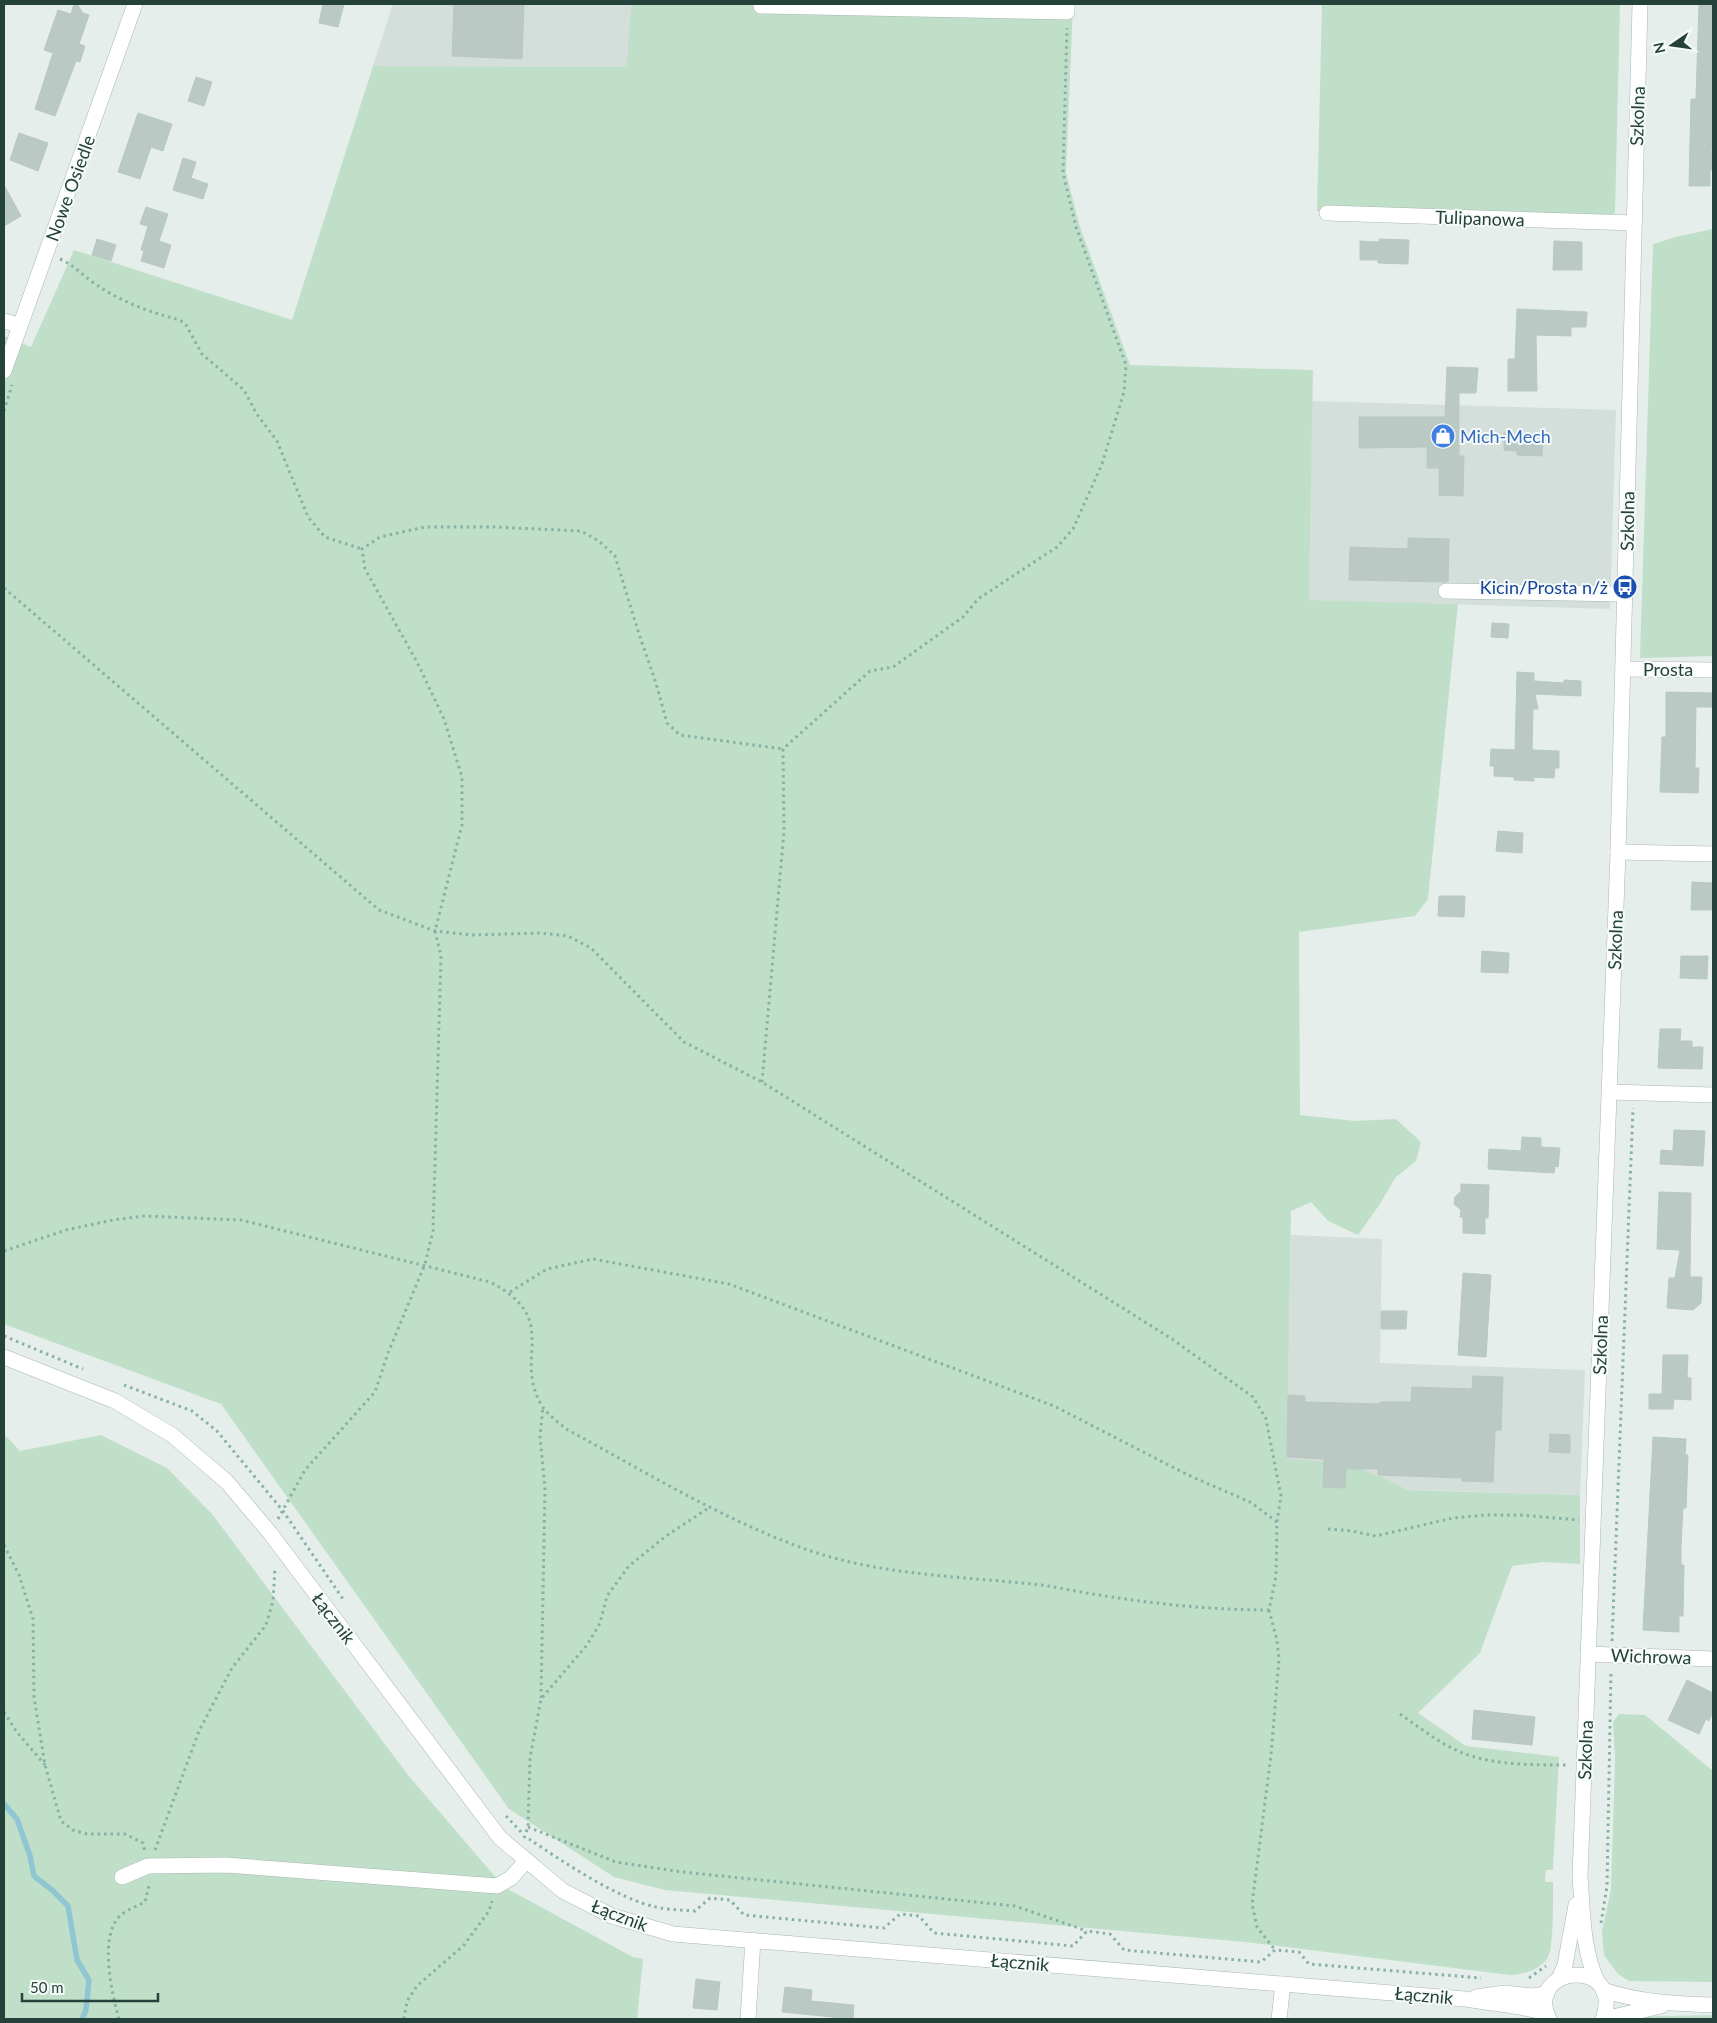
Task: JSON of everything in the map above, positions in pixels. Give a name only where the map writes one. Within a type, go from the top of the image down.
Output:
[{"type":"street","name":"Nowe Osiedle","points":[[4,371],[72,185],[134,4]]},
{"type":"street","name":"Szkolna","points":[[1603,2019],[1607,2008],[1600,1986],[1588,1963],[1580,1877],[1618,852],[1640,4]]},
{"type":"street","points":[[761,6],[1067,8]]},
{"type":"street","name":"Tulipanowa","points":[[1327,213],[1634,223]]},
{"type":"street","points":[[4,321],[20,325]]},
{"type":"street","points":[[1446,591],[1625,594]]},
{"type":"street","name":"Prosta","points":[[1623,669],[1713,670]]},
{"type":"street","points":[[1618,852],[1713,854]]},
{"type":"street","points":[[1610,1092],[1713,1095]]},
{"type":"street","name":"Łącznik","points":[[4,1358],[115,1401],[172,1435],[227,1482],[270,1533],[500,1838],[563,1891],[612,1916],[673,1934],[1465,1999],[1503,2006],[1530,2008],[1547,2016]]},
{"type":"street","name":"Wichrowa","points":[[1588,1654],[1713,1659]]},
{"type":"street","points":[[122,1876],[148,1866],[226,1865],[497,1886],[511,1878],[526,1861]]},
{"type":"street","name":"Szkolna","points":[[1559,1979],[1565,1965],[1580,1877]]},
{"type":"street","points":[[748,2019],[753,1940]]},
{"type":"street","points":[[1547,2016],[1547,1994],[1559,1979],[1577,1974],[1588,1976],[1600,1986],[1621,1996],[1669,2004],[1713,2005]]},
{"type":"street","points":[[1279,2019],[1283,1984]]},
{"type":"street","name":"Łącznik","points":[[1465,1999],[1505,1993],[1532,1996],[1547,1994]]},
{"type":"street","points":[[1603,2019],[1669,2004]]},
{"type":"path","points":[[762,1082],[784,831],[783,749],[870,671],[893,667],[964,617],[978,599],[1057,547],[1072,529],[1102,464],[1124,392],[1126,365],[1076,227],[1063,173],[1067,8]]},
{"type":"path","points":[[55,256],[75,266],[93,282],[132,306],[180,320],[202,354],[244,390],[256,413],[277,441],[308,517],[325,537],[362,549]]},
{"type":"path","points":[[362,549],[380,537],[424,527],[494,527],[581,531],[599,540],[615,556],[667,723],[680,735],[783,749]]},
{"type":"path","points":[[270,1533],[305,1470],[375,1392],[388,1353],[425,1264],[433,1231],[441,956],[434,931],[462,825],[462,777],[444,719],[416,662],[365,568],[362,549]]},
{"type":"path","points":[[4,588],[380,910],[434,931],[472,935],[540,933],[568,936],[591,948],[684,1042],[762,1082],[1172,1339],[1253,1397],[1266,1418],[1281,1496],[1281,1508],[1277,1522],[1276,1576],[1269,1610],[1277,1640],[1279,1659],[1271,1755],[1252,1904],[1257,1927],[1275,1950]]},
{"type":"path","points":[[4,1251],[66,1230],[113,1220],[154,1217],[241,1220],[425,1264],[490,1282],[510,1292],[522,1304],[529,1316],[532,1331],[533,1378],[543,1406],[554,1419],[568,1430],[710,1507],[806,1549],[848,1563],[873,1568],[1035,1584],[1157,1602],[1234,1610],[1269,1610]]},
{"type":"path","points":[[510,1292],[547,1269],[593,1259],[729,1284],[1054,1406],[1188,1475],[1250,1502],[1277,1522]]},
{"type":"path","points":[[4,1336],[92,1372]]},
{"type":"path","points":[[119,1384],[192,1411],[218,1431],[283,1511],[348,1607]]},
{"type":"path","points":[[526,1861],[523,1835],[528,1827],[530,1758],[541,1699],[544,1488],[540,1437],[543,1406]]},
{"type":"path","points":[[541,1699],[587,1646],[600,1623],[607,1596],[629,1566],[666,1536],[710,1507]]},
{"type":"path","points":[[1328,1529],[1376,1536],[1453,1518],[1520,1514],[1593,1522]]},
{"type":"path","points":[[4,1544],[19,1574],[33,1619],[34,1697],[45,1765],[61,1821],[73,1830],[87,1834],[125,1834],[143,1843],[151,1887],[145,1902],[120,1915],[112,1926],[108,1945],[112,1995],[120,2019]]},
{"type":"path","points":[[148,1866],[199,1731],[232,1668],[266,1625],[273,1601],[274,1560]]},
{"type":"path","points":[[4,1712],[16,1731],[45,1765]]},
{"type":"path","points":[[1601,1925],[1607,1886],[1610,1768],[1608,1713]]},
{"type":"path","points":[[1400,1714],[1449,1747],[1466,1754],[1519,1764],[1550,1765]]},
{"type":"path","points":[[504,1814],[523,1835],[556,1857],[632,1900],[657,1907],[695,1911],[710,1898],[730,1900],[744,1915],[884,1928],[900,1914],[919,1916],[934,1933],[1072,1946],[1087,1931]]},
{"type":"path","points":[[528,1827],[616,1862],[682,1872],[1015,1906],[1087,1931],[1110,1934],[1124,1950],[1261,1962],[1275,1950],[1299,1952],[1309,1964],[1485,1979]]},
{"type":"path","points":[[404,2019],[407,2001],[417,1986],[464,1945],[489,1912],[497,1886]]},
{"type":"path","points":[[1524,1980],[1534,1976],[1552,1960]]},
{"type":"shaded area","points":[[393,4],[631,4],[628,67],[373,66]]},
{"type":"shaded area","points":[[1312,401],[1616,410],[1610,609],[1309,600]]},
{"type":"shaded area","points":[[1291,1235],[1382,1239],[1380,1363],[1585,1370],[1580,1495],[1286,1486]]},
{"type":"green space","points":[[631,4],[1073,4],[1066,173],[1080,227],[1130,365],[1313,370],[1309,600],[1458,604],[1428,899],[1415,916],[1299,932],[1300,1115],[1355,1121],[1396,1119],[1421,1142],[1416,1161],[1395,1178],[1380,1204],[1358,1235],[1328,1221],[1311,1202],[1291,1211],[1287,1459],[1354,1464],[1406,1490],[1580,1495],[1580,1564],[1542,1562],[1512,1566],[1480,1653],[1418,1713],[1466,1746],[1559,1757],[1553,1870],[1546,1870],[1545,1882],[1553,1882],[1553,1921],[1550,1951],[1545,1961],[1532,1970],[1510,1975],[1245,1942],[665,1890],[614,1877],[509,1809],[221,1404],[4,1324],[4,336],[31,347],[74,250],[292,320],[373,66],[627,67]]},
{"type":"green space","points":[[1322,4],[1620,4],[1615,212],[1607,221],[1317,211]]},
{"type":"green space","points":[[1713,229],[1713,656],[1640,658],[1653,244]]},
{"type":"green space","points":[[4,1434],[20,1451],[101,1435],[167,1468],[212,1514],[408,1775],[504,1887],[633,1957],[643,1959],[637,2019],[4,2019]]},
{"type":"green space","points":[[1619,1714],[1645,1715],[1713,1771],[1713,1982],[1629,1981],[1618,1974],[1604,1955],[1602,1932],[1611,1889],[1615,1760],[1613,1722]]},
{"type":"green space","points":[[1713,2015],[1713,2019],[1621,2019],[1626,2017]]},
{"type":"building","points":[[74,4],[77,4],[83,13],[89,15],[79,44],[85,46],[80,62],[76,61],[55,116],[35,109],[53,53],[44,50],[58,10],[71,14]]},
{"type":"building","points":[[323,4],[344,4],[338,27],[319,23]]},
{"type":"building","points":[[454,4],[524,4],[522,59],[452,56]]},
{"type":"building","points":[[1699,4],[1713,4],[1713,117],[1711,154],[1713,154],[1713,170],[1710,170],[1710,186],[1689,186],[1691,99],[1696,99]]},
{"type":"building","points":[[196,77],[212,82],[204,106],[188,101]]},
{"type":"building","points":[[138,113],[172,124],[163,151],[151,147],[140,179],[118,172]]},
{"type":"building","points":[[19,133],[48,143],[38,171],[10,160]]},
{"type":"building","points":[[183,158],[196,162],[191,178],[208,184],[203,199],[173,190]]},
{"type":"building","points":[[4,185],[21,216],[4,226]]},
{"type":"building","points":[[146,207],[168,214],[159,241],[171,245],[164,268],[141,261],[144,251],[141,250],[148,226],[140,224]]},
{"type":"building","points":[[97,239],[116,245],[111,261],[92,255]]},
{"type":"building","points":[[1379,239],[1409,240],[1408,264],[1360,260],[1360,241],[1379,242]]},
{"type":"building","points":[[1554,241],[1582,242],[1582,270],[1553,270]]},
{"type":"building","points":[[1517,309],[1587,312],[1586,327],[1571,327],[1571,336],[1536,335],[1537,391],[1508,391],[1508,359],[1515,359]]},
{"type":"building","points":[[1447,367],[1478,368],[1476,393],[1459,393],[1459,456],[1464,456],[1463,496],[1439,495],[1439,468],[1427,468],[1427,447],[1359,448],[1359,417],[1445,417]]},
{"type":"building","points":[[1504,433],[1534,434],[1533,441],[1543,442],[1542,456],[1517,455],[1517,451],[1504,450]]},
{"type":"building","points":[[1408,538],[1449,539],[1448,582],[1349,580],[1350,547],[1408,549]]},
{"type":"building","points":[[1492,623],[1509,624],[1508,638],[1491,637]]},
{"type":"building","points":[[1517,672],[1534,673],[1534,681],[1564,683],[1564,680],[1581,681],[1581,696],[1535,694],[1538,709],[1533,709],[1532,750],[1559,751],[1559,768],[1555,768],[1554,778],[1534,777],[1534,781],[1514,780],[1514,777],[1494,776],[1494,766],[1490,766],[1491,749],[1515,750]]},
{"type":"building","points":[[1666,692],[1713,693],[1713,707],[1696,707],[1695,768],[1699,768],[1698,793],[1660,792],[1662,737],[1666,737]]},
{"type":"building","points":[[1498,831],[1523,833],[1522,853],[1496,851]]},
{"type":"building","points":[[1692,882],[1713,883],[1713,910],[1691,910]]},
{"type":"building","points":[[1439,896],[1465,896],[1464,917],[1438,916]]},
{"type":"building","points":[[1482,951],[1509,953],[1508,973],[1481,972]]},
{"type":"building","points":[[1681,956],[1708,956],[1707,979],[1680,978]]},
{"type":"building","points":[[1660,1029],[1681,1029],[1680,1041],[1692,1041],[1692,1047],[1703,1047],[1702,1069],[1658,1068]]},
{"type":"building","points":[[1674,1130],[1705,1131],[1703,1166],[1660,1164],[1661,1150],[1673,1151]]},
{"type":"building","points":[[1522,1137],[1541,1138],[1541,1147],[1560,1148],[1558,1167],[1555,1166],[1554,1173],[1488,1169],[1489,1149],[1521,1151]]},
{"type":"building","points":[[1461,1184],[1489,1185],[1488,1218],[1485,1218],[1485,1234],[1463,1233],[1463,1217],[1460,1217],[1461,1210],[1454,1204],[1455,1197],[1461,1191]]},
{"type":"building","points":[[1659,1192],[1691,1193],[1690,1277],[1702,1277],[1701,1303],[1693,1310],[1667,1308],[1669,1278],[1675,1278],[1680,1250],[1657,1249]]},
{"type":"building","points":[[1463,1273],[1491,1275],[1486,1357],[1458,1355]]},
{"type":"building","points":[[1381,1311],[1407,1311],[1406,1329],[1381,1329]]},
{"type":"building","points":[[1663,1355],[1688,1355],[1687,1378],[1691,1378],[1691,1400],[1674,1399],[1673,1409],[1649,1409],[1649,1394],[1662,1394]]},
{"type":"building","points":[[1473,1376],[1503,1377],[1501,1430],[1495,1430],[1493,1482],[1462,1481],[1462,1478],[1378,1475],[1378,1469],[1346,1469],[1345,1488],[1323,1487],[1324,1459],[1287,1457],[1288,1395],[1305,1396],[1305,1402],[1380,1404],[1380,1402],[1411,1402],[1412,1387],[1472,1389]]},
{"type":"building","points":[[1550,1434],[1570,1435],[1570,1453],[1549,1452]]},
{"type":"building","points":[[1653,1437],[1686,1439],[1685,1455],[1688,1455],[1686,1508],[1683,1508],[1681,1546],[1681,1565],[1684,1565],[1683,1616],[1679,1616],[1679,1632],[1643,1630]]},
{"type":"building","points":[[1687,1680],[1713,1693],[1713,1711],[1709,1721],[1706,1719],[1699,1734],[1668,1720]]},
{"type":"building","points":[[1474,1710],[1535,1717],[1532,1745],[1472,1739]]},
{"type":"building","points":[[696,1979],[720,1982],[717,2010],[693,2008]]},
{"type":"building","points":[[785,1987],[812,1990],[811,2001],[854,2005],[853,2019],[833,2019],[833,2017],[782,2012]]},
{"type":"waterway","points":[[4,1804],[17,1819],[30,1856],[34,1876],[68,1906],[77,1960],[89,1980],[86,2010],[82,2019]]},
{"type":"place","name":"Mich-Mech","points":[[1443,436]]},
{"type":"place","name":"Kicin/Prosta n/ż","points":[[1625,587]]}]
